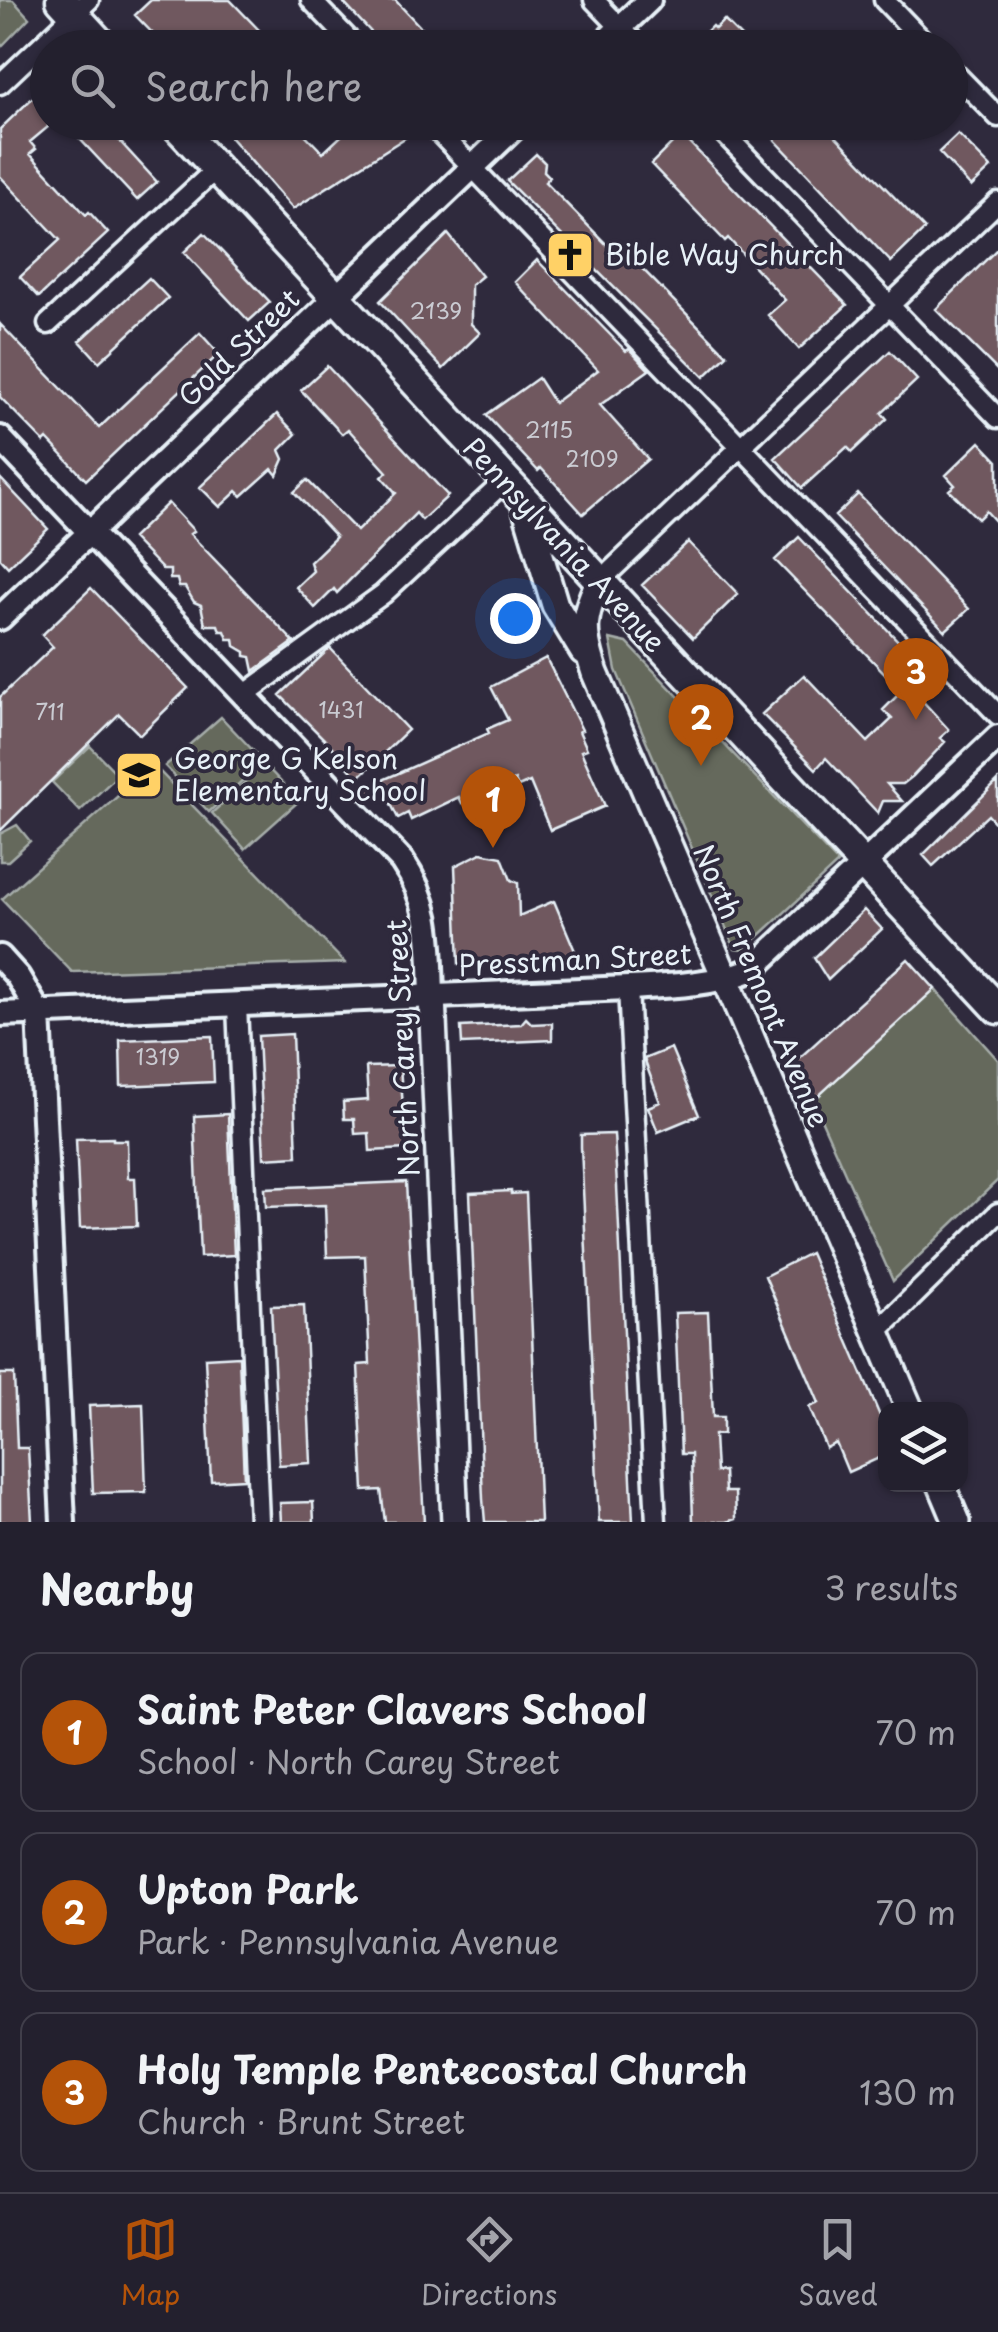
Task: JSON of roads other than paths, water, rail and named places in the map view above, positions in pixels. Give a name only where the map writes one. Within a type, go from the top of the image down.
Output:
[{"type":"main road","points":[[74,5],[92,30]]},
{"type":"main road","name":"Pennsylvania Avenue","points":[[189,140],[998,1009]]},
{"type":"main road","points":[[514,490],[555,605],[595,673]]},
{"type":"main road","name":"North Fremont Avenue","points":[[598,582],[584,622],[595,673],[907,1402]]},
{"type":"main road","name":"North Carey Street","points":[[432,996],[455,1522]]},
{"type":"main road","points":[[945,1492],[958,1522]]},
{"type":"street","points":[[311,0],[340,30]]},
{"type":"street","points":[[594,0],[623,30]]},
{"type":"street","points":[[617,30],[649,0]]},
{"type":"street","points":[[884,0],[913,30]]},
{"type":"street","points":[[51,30],[74,5]]},
{"type":"street","points":[[0,84],[30,52]]},
{"type":"street","points":[[968,86],[998,117]]},
{"type":"street","points":[[446,140],[998,715]]},
{"type":"street","name":"Gold Street","points":[[0,618],[502,140]]},
{"type":"street","points":[[729,140],[998,418]]},
{"type":"street","points":[[48,324],[216,169]]},
{"type":"street","points":[[598,582],[998,202]]},
{"type":"street","name":"North Carey Street","points":[[0,438],[402,861],[417,882],[429,921],[432,996]]},
{"type":"street","points":[[244,696],[383,594],[514,490]]},
{"type":"street","name":"Presstman Street","points":[[0,1014],[702,985],[726,980],[752,970],[998,737]]},
{"type":"street","points":[[0,957],[18,977],[40,1013],[63,1522]]},
{"type":"street","points":[[628,988],[656,1522]]},
{"type":"street","points":[[236,1004],[258,1522]]},
{"type":"street","points":[[877,1332],[998,1213]]},
{"type":"place","name":"Bible Way Church","points":[[570,255]]},
{"type":"place","name":"Holy Temple Pentecostal Church","points":[[916,720]]},
{"type":"place","name":"Upton Park","points":[[701,766]]},
{"type":"place","name":"George G Kelson Elementary School","points":[[139,775]]},
{"type":"place","name":"Saint Peter Clavers School","points":[[493,848]]}]
